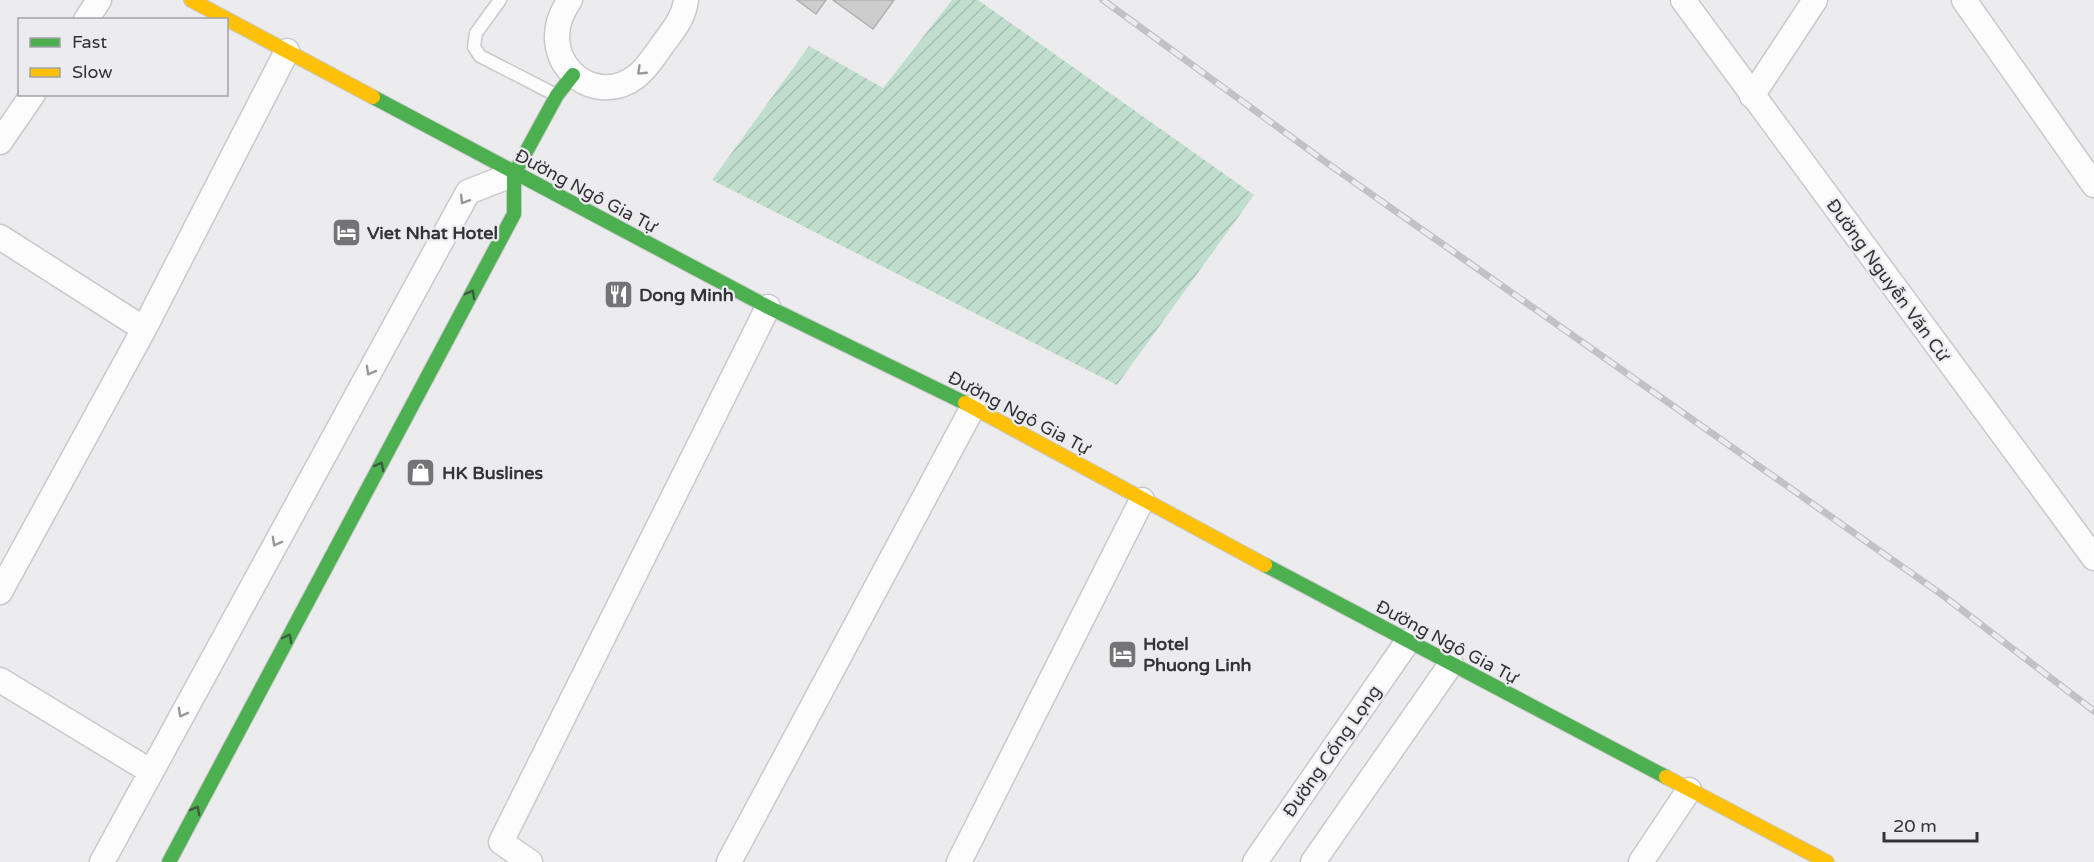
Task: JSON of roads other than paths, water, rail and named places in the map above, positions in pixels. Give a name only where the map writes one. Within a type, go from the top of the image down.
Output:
[{"type":"street","points":[[87,18],[99,0]]},
{"type":"street","name":"Đường Ngô Gia Tự","points":[[192,0],[226,18]]},
{"type":"street","points":[[570,0],[561,13],[556,29],[556,46],[562,62],[573,75],[587,84],[604,87],[621,85],[636,77],[677,25],[685,10],[686,0]]},
{"type":"street","name":"Đường Nguyễn Văn Cừ","points":[[1683,0],[2094,558]]},
{"type":"street","points":[[1752,96],[1815,0]]},
{"type":"street","points":[[1964,0],[2094,185]]},
{"type":"street","name":"Đường Ngô Gia Tự","points":[[228,19],[514,174],[768,307],[973,407],[1142,500],[1827,862]]},
{"type":"street","points":[[0,592],[144,329],[287,51]]},
{"type":"street","points":[[169,862],[514,214],[514,174],[557,96],[573,75]]},
{"type":"street","points":[[0,142],[32,96]]},
{"type":"street","points":[[102,862],[468,192],[514,174]]},
{"type":"street","points":[[0,237],[144,329]]},
{"type":"street","points":[[530,862],[501,842],[768,307]]},
{"type":"street","points":[[729,862],[973,407]]},
{"type":"street","points":[[959,862],[1142,500]]},
{"type":"street","name":"Đường Cống Lọng","points":[[1255,862],[1408,641]]},
{"type":"street","points":[[1313,862],[1451,664]]},
{"type":"street","points":[[0,680],[150,771]]},
{"type":"street","points":[[1641,862],[1689,790]]},
{"type":"lane","points":[[500,0],[476,33],[474,47],[480,56],[557,96]]},
{"type":"railway","points":[[1103,0],[1327,163],[1941,594],[2094,711]]},
{"type":"place","name":"Viet Nhat Hotel","points":[[346,233]]},
{"type":"place","name":"Dong Minh","points":[[618,295]]},
{"type":"place","name":"HK Buslines","points":[[421,473]]},
{"type":"place","name":"Hotel Phuong Linh","points":[[1122,654]]}]
